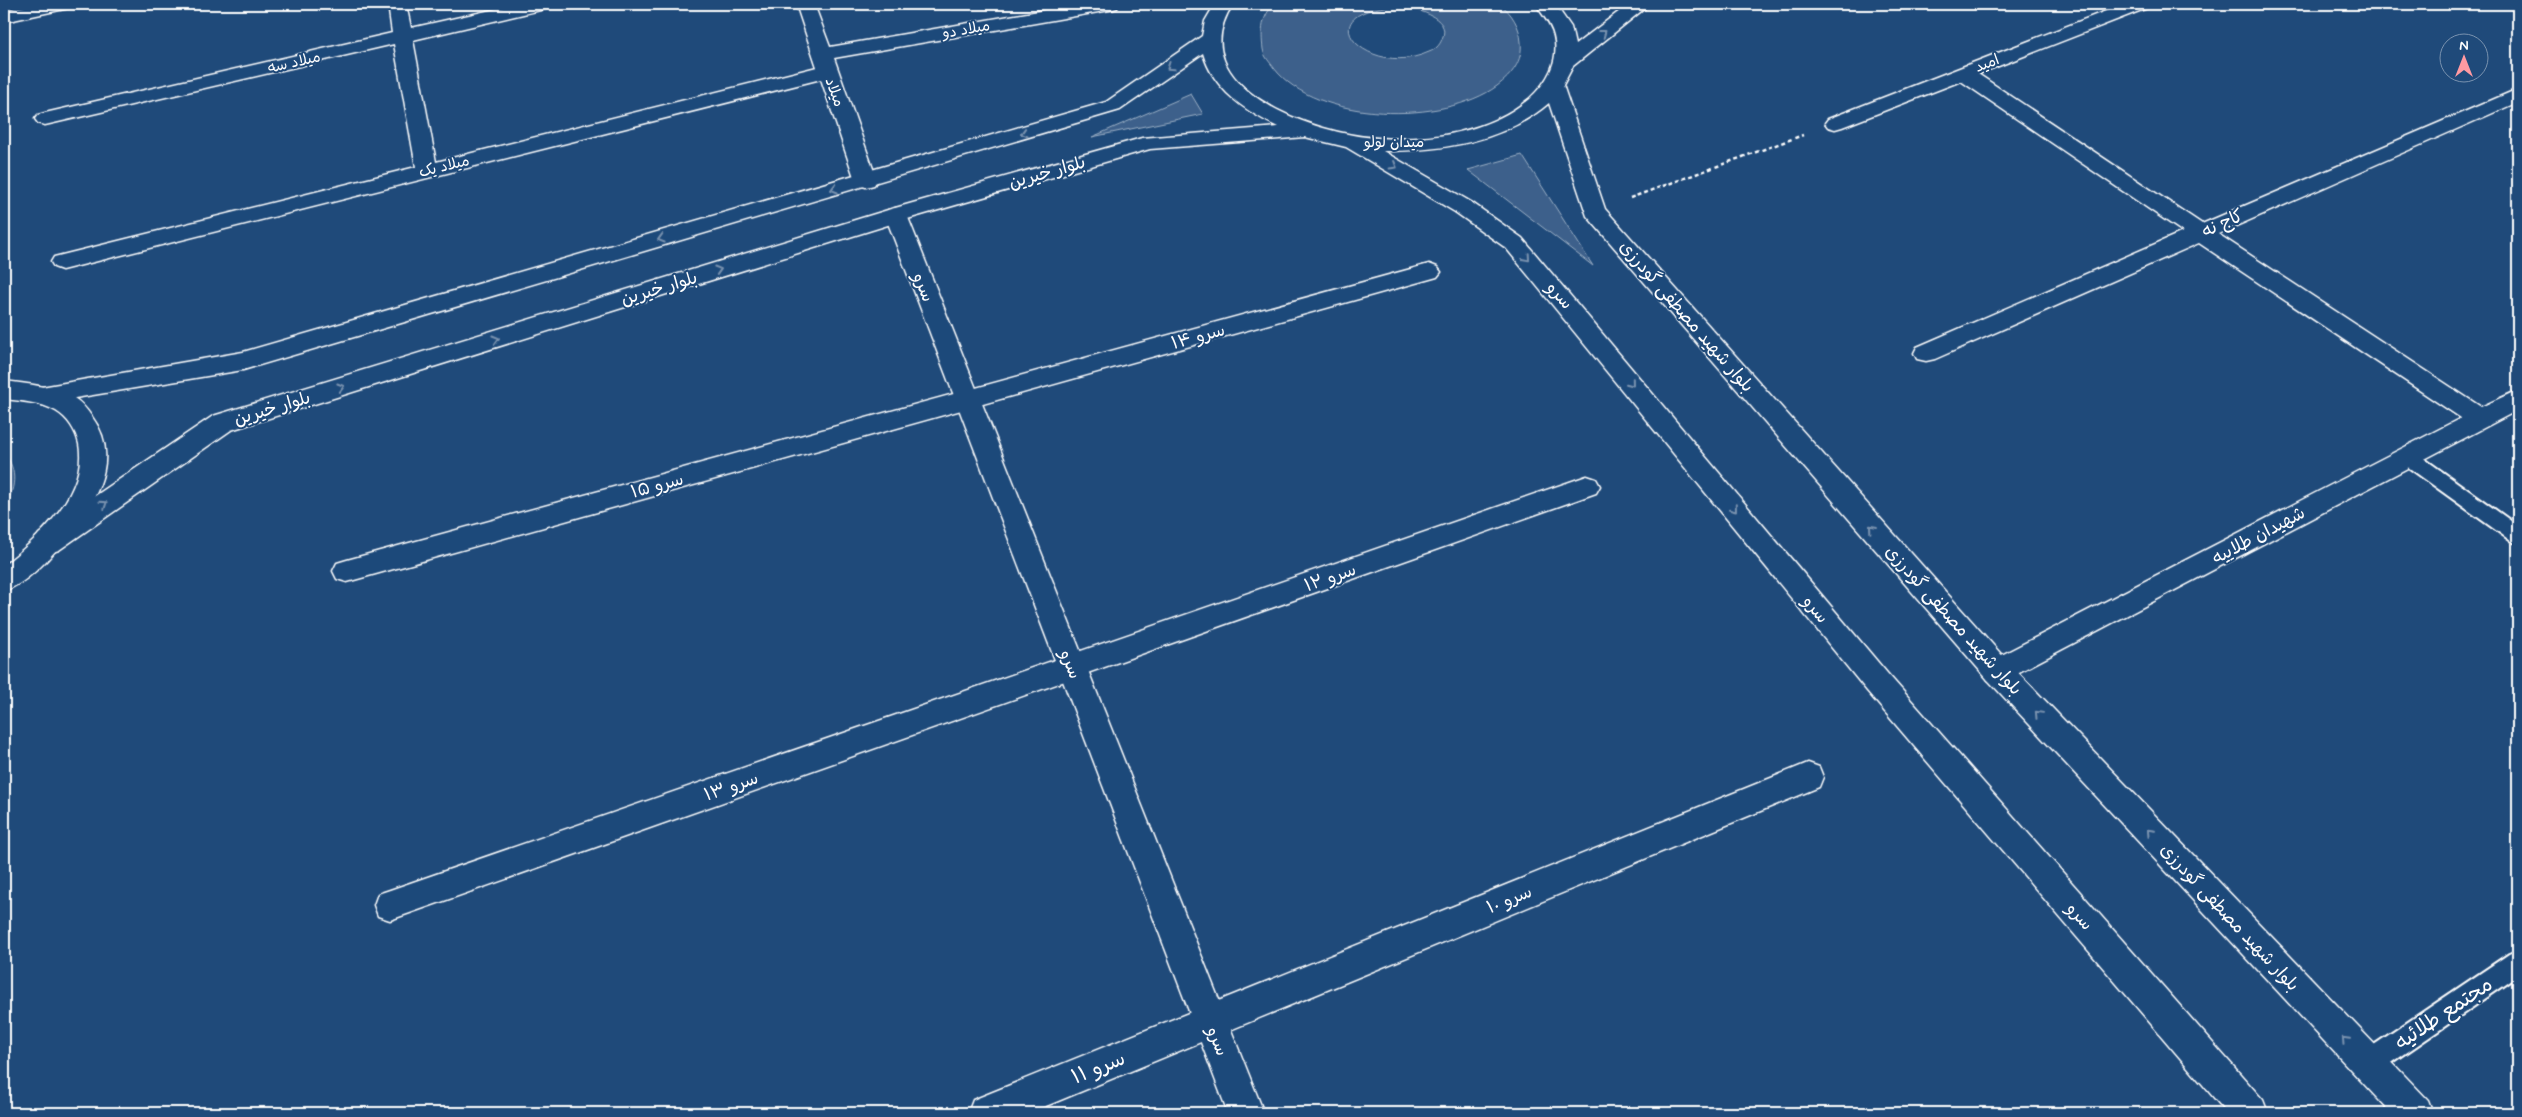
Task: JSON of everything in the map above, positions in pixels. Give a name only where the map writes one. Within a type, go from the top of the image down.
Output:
[{"type":"street","points":[[4,16],[62,4]]},
{"type":"street","points":[[397,4],[428,170]]},
{"type":"street","name":"میلاد سه","points":[[45,119],[542,4]]},
{"type":"street","name":"میلاد","points":[[805,4],[866,180]]},
{"type":"street","name":"میلاد دو","points":[[824,62],[1110,4]]},
{"type":"street","name":"میدان لولو","points":[[1224,4],[1216,14],[1210,39],[1216,65],[1234,90],[1265,113],[1305,130],[1352,142],[1403,145],[1460,138],[1495,128],[1530,110],[1554,87],[1566,62],[1565,36],[1553,11],[1545,4]]},
{"type":"street","points":[[1566,62],[1641,4]]},
{"type":"street","name":"امید","points":[[1835,123],[2140,4]]},
{"type":"street","points":[[4,390],[39,394],[243,361],[866,180],[1113,106],[1210,39]]},
{"type":"street","name":"میلاد یک","points":[[62,262],[428,170],[824,62]]},
{"type":"street","points":[[1962,72],[2200,233],[2481,419]]},
{"type":"street","name":"بلوار شهید مصطفی گودرزی","points":[[1554,87],[1595,211],[1998,671],[2415,1113]]},
{"type":"street","name":"کاج نه","points":[[1926,353],[2518,94]]},
{"type":"street","name":"بلوار خیرین","points":[[49,542],[222,423],[896,215],[1149,143],[1305,130]]},
{"type":"street","name":"سرو","points":[[1352,142],[1463,207],[1514,243],[1877,682],[2250,1113]]},
{"type":"street","name":"سرو","points":[[896,215],[1246,1113]]},
{"type":"street","name":"سرو ۱۴","points":[[968,399],[1429,272]]},
{"type":"street","points":[[4,580],[49,542],[80,502],[94,465],[91,433],[72,409],[39,394]]},
{"type":"street","name":"سرو ۱۵","points":[[347,570],[968,399]]},
{"type":"street","name":"شهیدان طلاییه","points":[[1998,671],[2518,400]]},
{"type":"street","name":"سرو ۱۲","points":[[1072,667],[1587,486]]},
{"type":"street","name":"سرو ۱۳","points":[[390,905],[1072,667]]},
{"type":"street","name":"سرو ۱۰","points":[[1211,1022],[1808,777]]},
{"type":"street","name":"سرو ۱۱","points":[[986,1113],[1211,1022]]},
{"type":"lane","points":[[2408,457],[2518,536]]},
{"type":"lane","name":"مجتمع طلائیه","points":[[2368,1064],[2518,962]]},
{"type":"path","points":[[1595,211],[1835,123]]},
{"type":"shaded area","points":[[1275,4],[1500,4],[1517,26],[1521,42],[1520,55],[1515,67],[1507,77],[1497,86],[1474,99],[1446,107],[1414,112],[1381,112],[1349,108],[1319,100],[1293,86],[1274,68],[1267,59],[1262,43],[1263,25],[1270,8]],"holes":[[[1397,6],[1421,11],[1437,19],[1442,24],[1444,31],[1442,39],[1435,49],[1406,58],[1385,57],[1367,51],[1355,41],[1349,30],[1353,19],[1369,11]]]},
{"type":"shaded area","points":[[1191,94],[1203,114],[1092,137]]},
{"type":"shaded area","points":[[1522,155],[1593,266],[1468,170]]},
{"type":"shaded area","points":[[4,452],[12,467],[14,480],[11,494],[4,509]]}]
